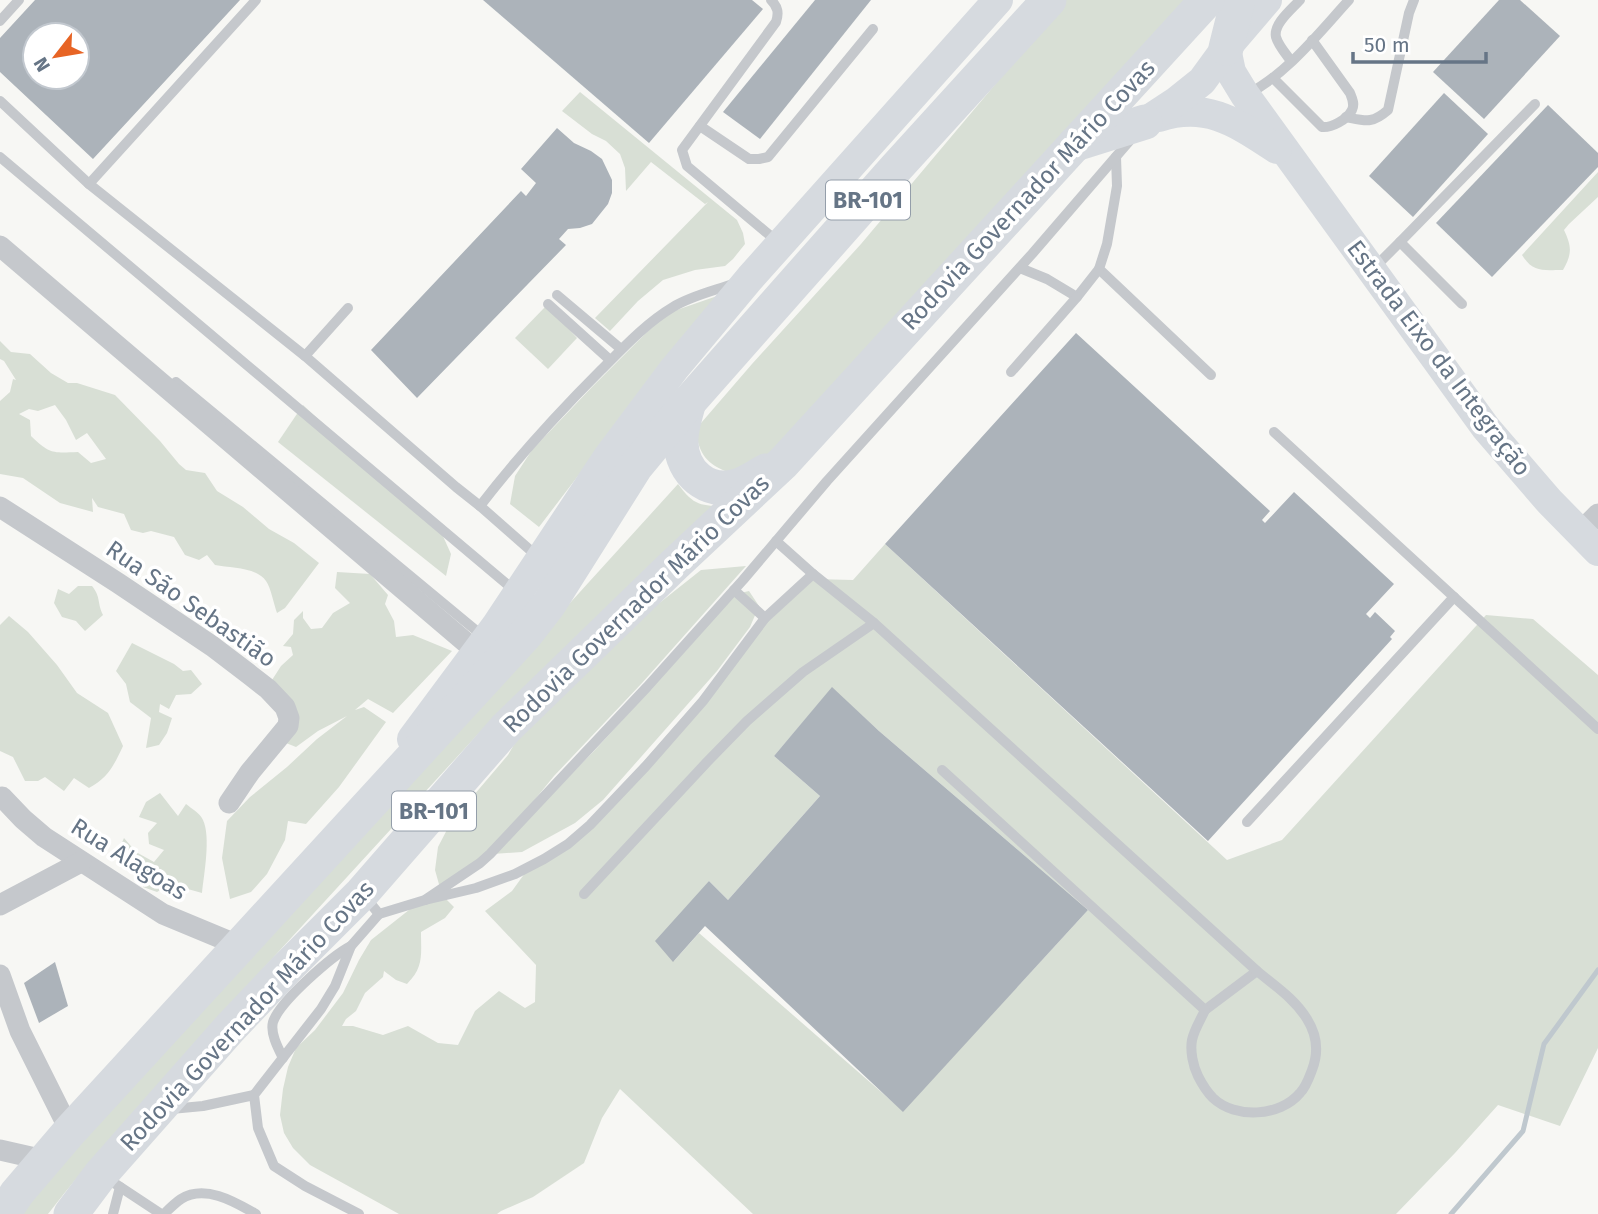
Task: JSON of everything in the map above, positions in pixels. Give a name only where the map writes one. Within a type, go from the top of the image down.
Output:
[{"type":"highway","name":"Rodovia Governador Mário Covas","points":[[3,1214],[70,1131],[533,625],[570,572],[636,466],[689,402],[895,169],[1049,0]]},
{"type":"highway","name":"Rodovia Governador Mário Covas","points":[[71,1214],[110,1181],[160,1109],[249,1009],[370,903],[506,728],[783,463],[1208,0]]},
{"type":"highway","points":[[1226,48],[1238,0]]},
{"type":"highway","points":[[1075,144],[1145,122]]},
{"type":"highway","points":[[689,402],[681,431],[681,450],[687,465],[701,482],[721,488],[735,486],[783,463]]},
{"type":"main road","points":[[372,803],[404,750],[482,645],[608,457],[674,369],[750,278],[998,0]]},
{"type":"main road","points":[[1145,122],[1196,86],[1267,0]]},
{"type":"main road","name":"Estrada Eixo da Integração","points":[[1226,48],[1231,72],[1245,95],[1486,428],[1549,501],[1592,532]]},
{"type":"main road","name":"Estrada Eixo da Integração","points":[[1145,122],[1180,112],[1195,111],[1216,115],[1237,123],[1289,157]]},
{"type":"street","points":[[0,246],[482,645]]},
{"type":"street","name":"Rua São Sebastião","points":[[0,507],[212,646],[268,689],[285,707],[289,715],[288,726],[250,772],[229,803]]},
{"type":"street","name":"Rua Alagoas","points":[[2,797],[44,837],[163,914],[240,946]]},
{"type":"street","points":[[0,905],[81,862]]},
{"type":"street","points":[[0,975],[19,1031],[70,1131]]},
{"type":"street","points":[[0,1150],[44,1160]]},
{"type":"lane","points":[[0,21],[19,0]]},
{"type":"lane","points":[[89,184],[256,0]]},
{"type":"lane","points":[[772,0],[778,14],[776,22],[682,150],[687,166],[781,244]]},
{"type":"lane","points":[[1291,61],[1276,40],[1275,34],[1278,25],[1300,0]]},
{"type":"lane","points":[[1245,95],[1273,78],[1349,0]]},
{"type":"lane","points":[[1346,117],[1367,122],[1388,110],[1414,0]]},
{"type":"lane","points":[[700,126],[749,159],[768,156],[873,29]]},
{"type":"lane","points":[[1273,78],[1322,127],[1331,127],[1346,117],[1352,110],[1352,98],[1312,40]]},
{"type":"lane","points":[[0,101],[89,184],[305,356],[540,558]]},
{"type":"lane","points":[[1371,271],[1535,104]]},
{"type":"lane","points":[[425,900],[490,854],[647,687],[827,481],[1020,268],[1145,122]]},
{"type":"lane","points":[[0,156],[517,593]]},
{"type":"lane","points":[[1011,372],[1099,269],[1107,244],[1117,186],[1116,157]]},
{"type":"lane","points":[[0,235],[392,562],[482,645]]},
{"type":"lane","points":[[1400,242],[1462,304]]},
{"type":"lane","points":[[1020,268],[1047,279],[1077,297]]},
{"type":"lane","points":[[1099,269],[1211,376]]},
{"type":"lane","points":[[480,506],[503,475],[565,405],[621,349],[663,313],[675,305],[750,278]]},
{"type":"lane","points":[[556,295],[621,349]]},
{"type":"lane","points":[[548,304],[610,360]]},
{"type":"lane","points":[[305,356],[348,308]]},
{"type":"lane","points":[[583,335],[592,325]]},
{"type":"lane","points":[[1275,432],[1598,729]]},
{"type":"lane","points":[[776,541],[813,575],[874,623],[1294,1003],[1306,1017],[1316,1039],[1315,1063],[1300,1095],[1277,1109],[1251,1112],[1235,1110],[1212,1097],[1197,1074],[1192,1055],[1192,1039],[1205,1010],[1257,971]]},
{"type":"lane","points":[[160,1109],[203,1106],[254,1095],[315,1017],[335,986],[370,903],[425,900],[476,888],[515,874],[568,844],[590,825],[687,720],[765,618],[813,575]]},
{"type":"lane","points":[[734,590],[765,618]]},
{"type":"lane","points":[[1247,822],[1454,597]]},
{"type":"lane","points":[[584,894],[747,721],[803,672],[874,623]]},
{"type":"lane","points":[[942,770],[1205,1010]]},
{"type":"lane","points":[[283,1058],[276,1042],[273,1023],[282,1007],[300,986],[351,946]]},
{"type":"lane","points":[[254,1095],[258,1128],[274,1166],[305,1186],[359,1214]]},
{"type":"lane","points":[[110,1181],[113,1214]]},
{"type":"lane","points":[[110,1181],[162,1214],[184,1197],[201,1193],[221,1196],[256,1214]]},
{"type":"shaded area","points":[[1066,0],[1188,0],[774,456],[730,473],[715,466],[705,458],[695,430],[861,244]]},
{"type":"shaded area","points":[[580,92],[737,220],[745,244],[725,266],[695,270],[663,280],[638,301],[610,331],[595,318],[708,202],[705,204],[651,162],[626,191],[625,168],[620,154],[606,141],[592,134],[562,111]]},
{"type":"shaded area","points":[[1598,172],[1598,197],[1564,230],[1570,250],[1563,270],[1539,269],[1530,265],[1522,255]]},
{"type":"shaded area","points":[[720,295],[680,342],[539,527],[510,504],[515,476],[532,450],[656,323],[668,313]]},
{"type":"shaded area","points":[[547,305],[577,338],[548,369],[515,338]]},
{"type":"shaded area","points":[[0,341],[11,352],[30,354],[51,373],[68,383],[77,383],[115,395],[186,470],[205,473],[217,491],[319,563],[285,608],[277,613],[268,584],[262,576],[243,569],[215,565],[207,555],[199,560],[185,555],[174,537],[151,531],[143,533],[131,530],[124,514],[98,507],[92,498],[93,512],[60,503],[23,478],[0,474],[0,401],[10,392],[13,379],[16,380],[0,359]],"holes":[[[55,405],[76,440],[87,433],[106,459],[91,463],[78,452],[47,449],[31,436],[30,420],[19,414],[29,409],[38,411]]]},
{"type":"shaded area","points":[[303,405],[442,534],[451,554],[446,576],[278,442]]},
{"type":"shaded area","points":[[678,484],[694,501],[711,506],[727,506],[479,733],[193,1045],[48,1214],[20,1214],[38,1189]]},
{"type":"shaded area","points":[[885,544],[1227,860],[1282,840],[1486,615],[1533,619],[1598,675],[1598,1048],[1560,1126],[1498,1105],[1396,1214],[753,1214],[620,1089],[602,1118],[584,1163],[533,1197],[497,1214],[399,1214],[310,1165],[293,1148],[284,1133],[280,1115],[288,1067],[296,1048],[315,1030],[343,993],[371,940],[414,906],[442,895],[435,870],[438,847],[451,822],[508,755],[534,710],[638,620],[701,570],[746,566],[642,683],[554,776],[501,841],[443,896],[454,907],[445,918],[421,932],[420,960],[416,972],[407,984],[384,971],[383,977],[365,993],[356,1011],[342,1026],[353,1026],[383,1035],[408,1026],[438,1043],[458,1045],[475,1011],[499,991],[525,1008],[535,1002],[536,965],[485,911],[512,891],[525,873],[587,826],[763,626],[814,579],[853,580]],"holes":[[[832,688],[1088,910],[903,1111],[699,933],[674,961],[709,881],[728,900],[820,796],[774,756]]]},
{"type":"shaded area","points":[[337,572],[370,574],[388,595],[385,604],[394,621],[396,637],[413,635],[452,651],[393,713],[368,699],[355,710],[364,707],[386,722],[339,787],[306,824],[288,821],[285,840],[267,874],[251,892],[230,899],[222,858],[227,821],[250,797],[347,716],[318,731],[296,747],[286,743],[272,680],[281,666],[293,655],[291,647],[283,646],[293,634],[294,620],[303,611],[303,618],[311,629],[322,628],[333,613],[350,603],[335,588]]},
{"type":"shaded area","points":[[78,586],[92,586],[97,593],[103,615],[85,631],[76,621],[62,617],[54,603],[58,589],[69,594]]},
{"type":"shaded area","points":[[749,591],[759,606],[750,627],[717,671],[603,800],[575,823],[522,852],[493,854],[595,750],[689,647],[732,595]]},
{"type":"shaded area","points":[[9,616],[28,632],[77,693],[108,713],[123,746],[110,770],[89,788],[74,778],[64,791],[45,777],[38,781],[25,781],[13,757],[0,751],[0,625]]},
{"type":"shaded area","points":[[132,643],[183,671],[191,670],[202,684],[191,694],[176,695],[169,709],[160,704],[159,712],[172,718],[159,745],[146,748],[151,718],[130,702],[126,684],[116,671]]},
{"type":"shaded area","points":[[160,793],[178,816],[186,804],[203,820],[207,846],[202,893],[170,884],[157,892],[143,887],[144,879],[134,867],[134,862],[120,847],[124,838],[136,852],[154,862],[164,850],[149,844],[148,833],[157,823],[139,817],[146,802]]},
{"type":"building","points":[[35,0],[240,0],[93,159],[0,72],[0,38]]},
{"type":"building","points":[[483,0],[752,0],[763,9],[649,143]]},
{"type":"building","points":[[815,0],[871,0],[760,139],[723,112]]},
{"type":"building","points":[[1499,0],[1520,0],[1560,36],[1484,119],[1433,72]]},
{"type":"building","points":[[1444,93],[1488,134],[1413,217],[1369,176]]},
{"type":"building","points":[[1548,105],[1598,153],[1598,167],[1492,277],[1436,223]]},
{"type":"building","points":[[557,128],[574,143],[602,159],[612,180],[612,193],[608,204],[592,224],[568,229],[559,239],[566,245],[417,398],[371,350],[521,191],[526,196],[536,183],[521,169]]},
{"type":"building","points":[[1076,333],[1270,511],[1262,520],[1265,523],[1294,492],[1394,584],[1366,614],[1370,618],[1375,612],[1395,631],[1390,637],[1392,639],[1208,841],[885,544]]},
{"type":"building","points":[[832,687],[879,731],[1088,910],[903,1112],[705,926],[673,962],[655,941],[709,881],[728,900],[820,796],[774,756]]},
{"type":"building","points":[[55,962],[68,1006],[39,1023],[24,983]]},
{"type":"waterway","points":[[1451,1214],[1523,1131],[1544,1044],[1598,970]]}]
